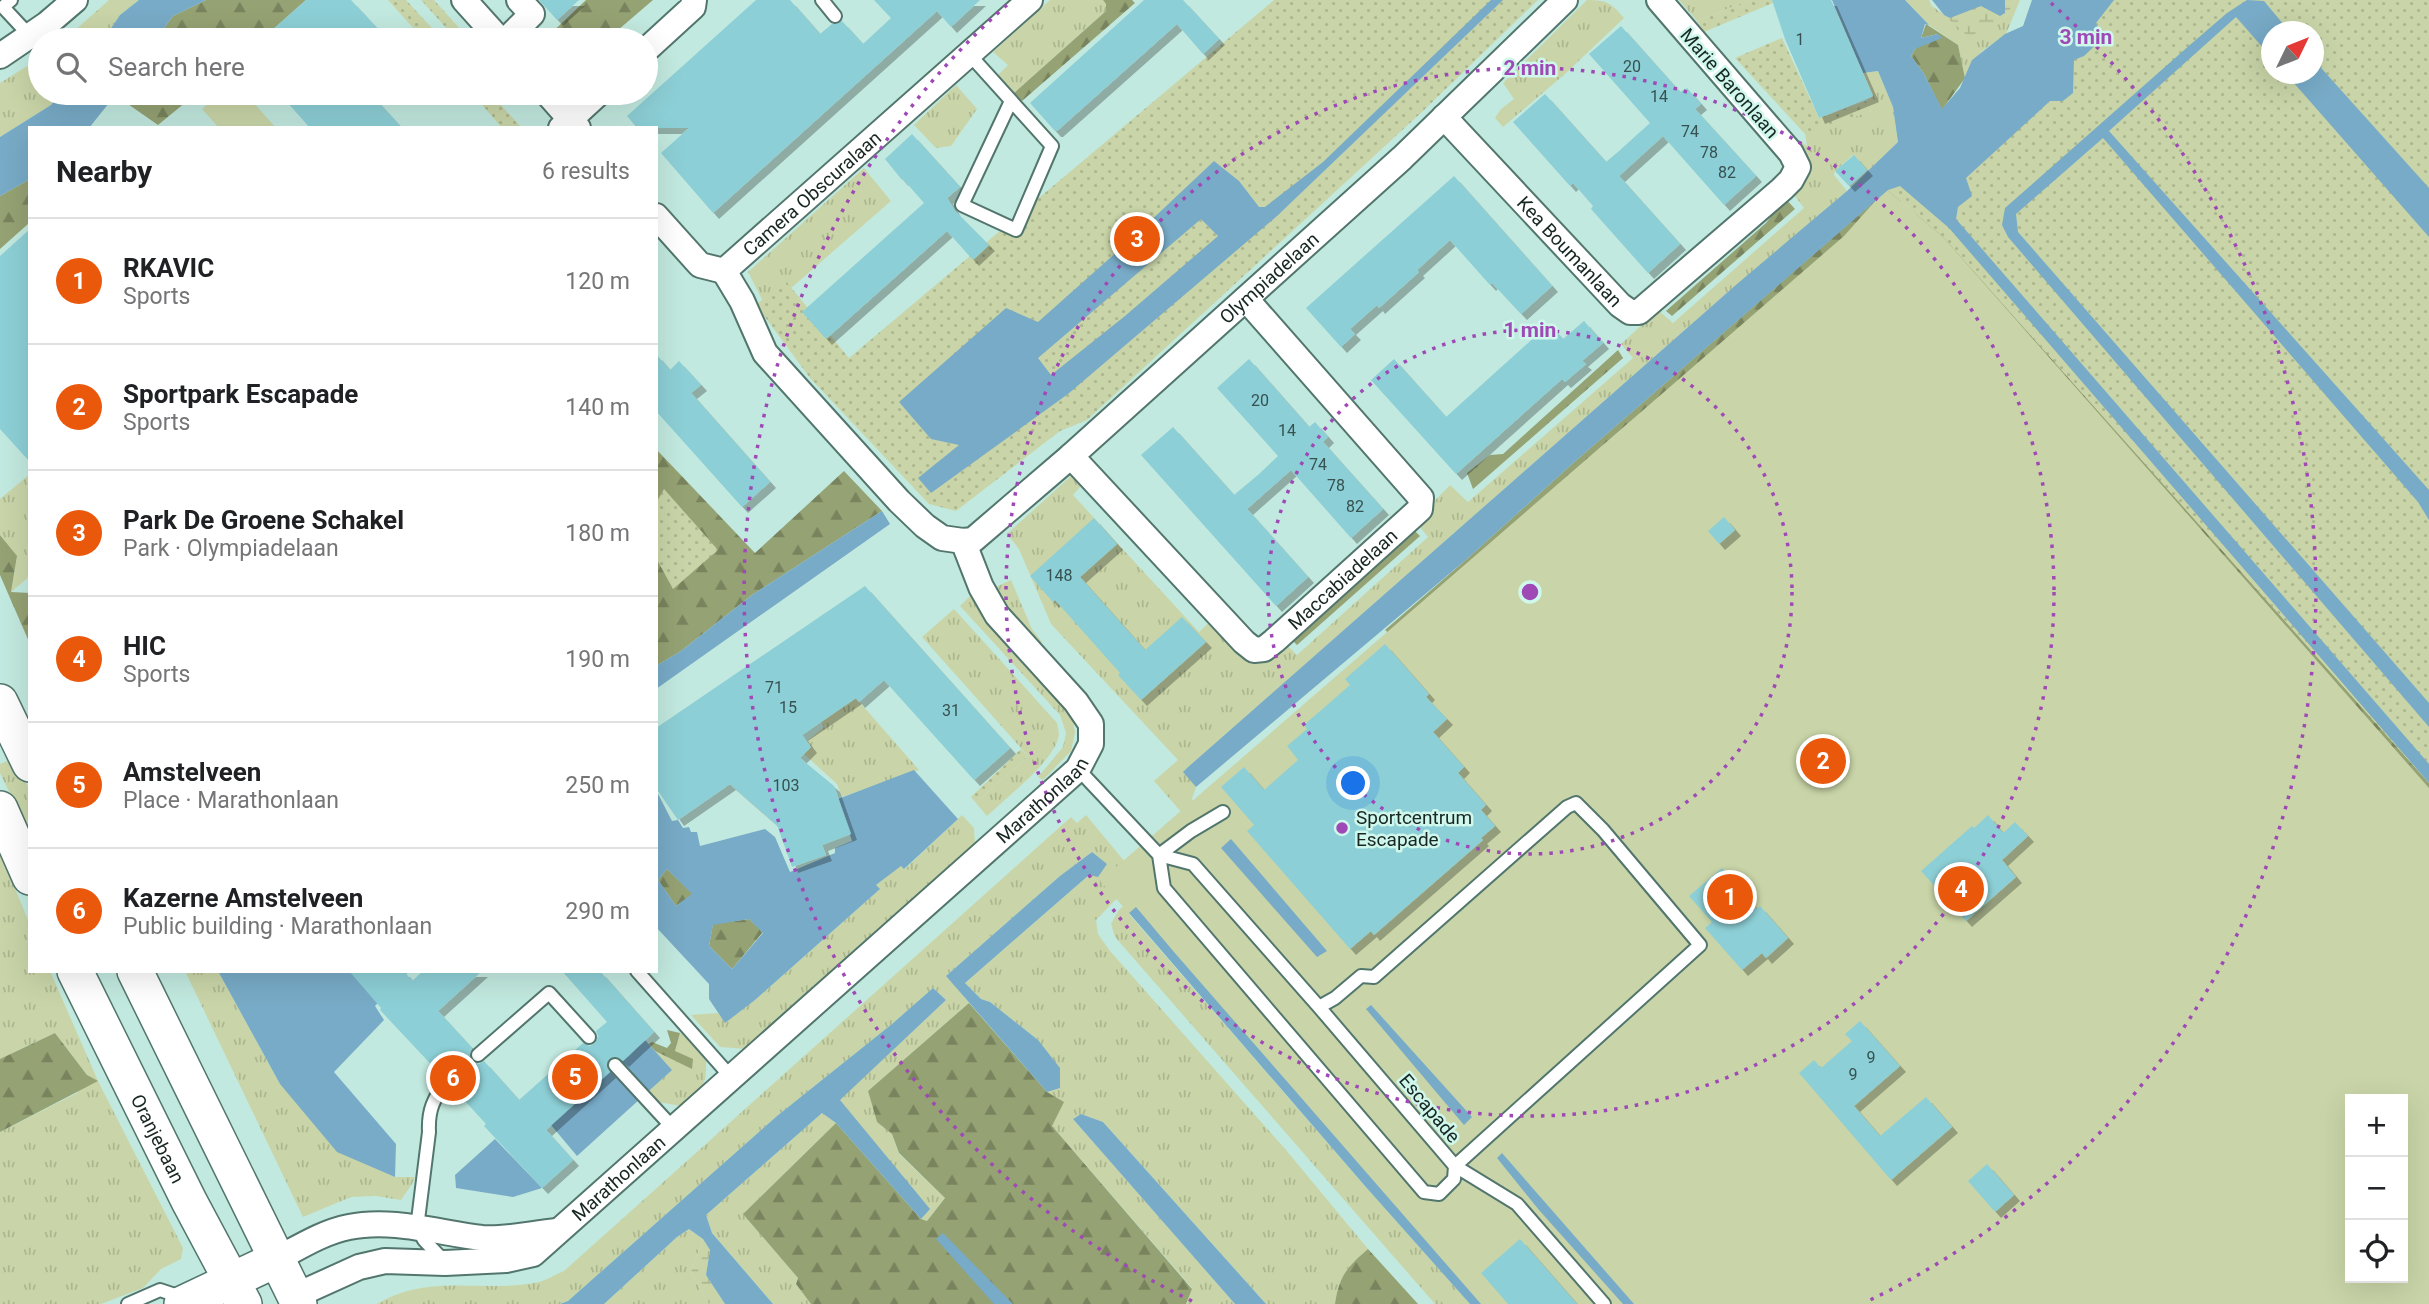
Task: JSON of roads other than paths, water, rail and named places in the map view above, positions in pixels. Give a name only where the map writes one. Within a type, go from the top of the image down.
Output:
[{"type":"main road","points":[[0,702],[28,760]]},
{"type":"main road","points":[[0,809],[28,872]]},
{"type":"main road","name":"Oranjebaan","points":[[76,973],[237,1293]]},
{"type":"main road","points":[[136,973],[275,1259],[290,1301]]},
{"type":"main road","points":[[186,1302],[237,1293],[275,1259]]},
{"type":"street","points":[[40,28],[75,0]]},
{"type":"street","points":[[464,0],[489,28]]},
{"type":"street","points":[[518,28],[532,14],[519,0]]},
{"type":"street","points":[[658,39],[693,7],[694,0]]},
{"type":"street","name":"Olympiadelaan","points":[[963,541],[973,540],[986,530],[1246,299],[1402,158],[1565,0]]},
{"type":"street","name":"Marie Baronlaan","points":[[1659,0],[1791,153],[1798,167]]},
{"type":"street","name":"Camera Obscuralaan","points":[[724,271],[969,54],[1016,4]]},
{"type":"street","points":[[0,56],[28,37]]},
{"type":"street","points":[[556,105],[570,125],[588,105]]},
{"type":"street","name":"Kea Boumanlaan","points":[[1444,117],[1620,305],[1630,312],[1639,312],[1655,300],[1782,189],[1798,167]]},
{"type":"street","points":[[658,218],[699,265],[724,271],[742,302],[765,353],[925,526],[942,538],[963,541]]},
{"type":"street","name":"Maccabiadelaan","points":[[1071,456],[1244,642],[1254,650],[1264,649],[1274,641],[1420,509],[1421,498],[1246,299]]},
{"type":"street","name":"Marathonlaan","points":[[290,1301],[359,1267],[385,1261],[445,1263],[506,1260],[533,1254],[1078,768],[1091,744],[1091,724],[1076,702],[986,599],[963,541]]},
{"type":"street","name":"Marathonlaan","points":[[275,1259],[306,1243],[348,1227],[379,1225],[417,1228],[486,1238],[558,1231]]},
{"type":"lane","points":[[11,0],[3,7],[28,34]]},
{"type":"lane","points":[[822,0],[835,16]]},
{"type":"lane","points":[[969,54],[1011,100],[1052,146],[1016,230],[962,205],[1011,100]]},
{"type":"lane","points":[[1078,768],[1159,855],[1191,831],[1223,813]]},
{"type":"lane","points":[[1319,1007],[1335,998],[1361,976],[1374,977],[1567,807],[1576,803],[1582,807],[1700,945],[1455,1166],[1517,1204],[1604,1304]]},
{"type":"lane","name":"Escapade","points":[[1159,855],[1193,863],[1319,1007],[1455,1166],[1454,1179],[1439,1194],[1424,1192],[1164,888],[1159,855]]},
{"type":"lane","points":[[639,973],[731,1077]]},
{"type":"lane","points":[[478,1055],[549,993],[589,1037]]},
{"type":"lane","points":[[615,1065],[674,1129]]},
{"type":"lane","points":[[445,1263],[417,1228],[429,1132],[428,1118],[438,1092],[448,1082]]},
{"type":"lane","points":[[128,1304],[160,1290],[186,1302]]},
{"type":"water","points":[[139,0],[206,0],[173,16],[164,28],[111,28],[120,15]]},
{"type":"water","points":[[1491,0],[1503,0],[1277,216],[1068,394],[931,493],[918,478],[959,445],[931,439],[899,402],[1006,308],[1038,322],[1214,161],[1239,181],[1259,207],[1265,207],[1323,162]],"holes":[[[1201,219],[1218,236],[1051,375],[1038,358]]]},
{"type":"water","points":[[1832,0],[1905,0],[1929,25],[1925,24],[1921,38],[1938,34],[1942,38],[1915,49],[1911,56],[1924,74],[1942,109],[1960,88],[1972,60],[2005,34],[2023,26],[2032,0],[2114,0],[2096,23],[2102,39],[2084,56],[2074,60],[2073,93],[2063,101],[2050,101],[1966,178],[1972,196],[1958,207],[1956,219],[2429,764],[2429,783],[1949,228],[1900,186],[1888,190],[1572,464],[1468,558],[1196,787],[1183,772],[1187,768],[1737,284],[1847,191],[1898,142],[1893,107],[1878,71],[1863,73]]},
{"type":"water","points":[[1932,0],[2005,0],[2005,13],[2000,16],[1981,6],[1950,18],[1944,15]]},
{"type":"water","points":[[2247,0],[2264,1],[2281,21],[2261,21],[2261,46],[2236,17],[2109,131],[2429,490],[2429,520],[2418,502],[2103,138],[2016,214],[2018,232],[2429,703],[2429,727],[2008,237],[2002,225],[2005,208],[2227,13]]},
{"type":"water","points":[[2324,71],[2429,188],[2429,237],[2295,84],[2324,84]]},
{"type":"water","points":[[51,105],[107,105],[91,126],[28,126],[28,180],[0,196],[0,137]]},
{"type":"water","points":[[882,511],[890,524],[658,688],[658,665],[681,651],[752,595]]},
{"type":"water","points":[[914,770],[958,819],[904,869],[901,866],[876,885],[880,889],[755,1000],[725,1023],[709,999],[709,984],[658,929],[658,880],[658,794],[672,821],[678,820],[683,828],[689,827],[691,832],[697,832],[700,846],[765,829],[775,837],[790,872],[835,853],[835,848],[852,841],[838,799]],"holes":[[[667,869],[692,894],[676,906],[658,880]],[[749,919],[763,933],[732,969],[709,946],[713,925]]]},
{"type":"water","points":[[1231,839],[1327,951],[1317,957],[1221,848]]},
{"type":"water","points":[[1092,852],[1107,864],[1098,877],[1089,875],[965,983],[981,999],[990,1002],[1038,1040],[1060,1068],[1060,1088],[1047,1092],[946,976],[1060,876]]},
{"type":"water","points":[[1136,907],[1481,1304],[1470,1304],[1365,1186],[1129,913]]},
{"type":"water","points":[[219,973],[407,973],[375,1006],[384,1020],[334,1072],[396,1144],[395,1177],[337,1152],[280,1084]]},
{"type":"water","points":[[933,988],[946,1000],[840,1100],[930,1209],[921,1219],[836,1123],[822,1113],[706,1215],[712,1233],[773,1304],[725,1304],[706,1275],[710,1250],[703,1239],[689,1229],[604,1304],[560,1304],[568,1301],[777,1116]]},
{"type":"water","points":[[1371,1005],[1472,1117],[1464,1125],[1366,1009]]},
{"type":"water","points":[[645,1040],[672,1070],[577,1156],[551,1125]]},
{"type":"water","points":[[1081,1114],[1103,1122],[1266,1304],[1235,1304],[1073,1119]]},
{"type":"water","points":[[495,1139],[542,1188],[513,1197],[456,1188],[455,1175]]},
{"type":"water","points":[[1502,1153],[1634,1304],[1623,1304],[1539,1210],[1497,1158]]},
{"type":"water","points":[[943,1233],[1013,1304],[994,1304],[936,1239]]},
{"type":"place","name":"Park De Groene Schakel","points":[[1137,239]]},
{"type":"place","name":"Sportpark Escapade","points":[[1823,761]]},
{"type":"place","name":"Sportcentrum Escapade","points":[[1342,828]]},
{"type":"place","name":"HIC","points":[[1961,889]]},
{"type":"place","name":"RKAVIC","points":[[1730,897]]},
{"type":"place","name":"Amstelveen","points":[[575,1077]]},
{"type":"place","name":"Kazerne Amstelveen","points":[[453,1078]]}]
